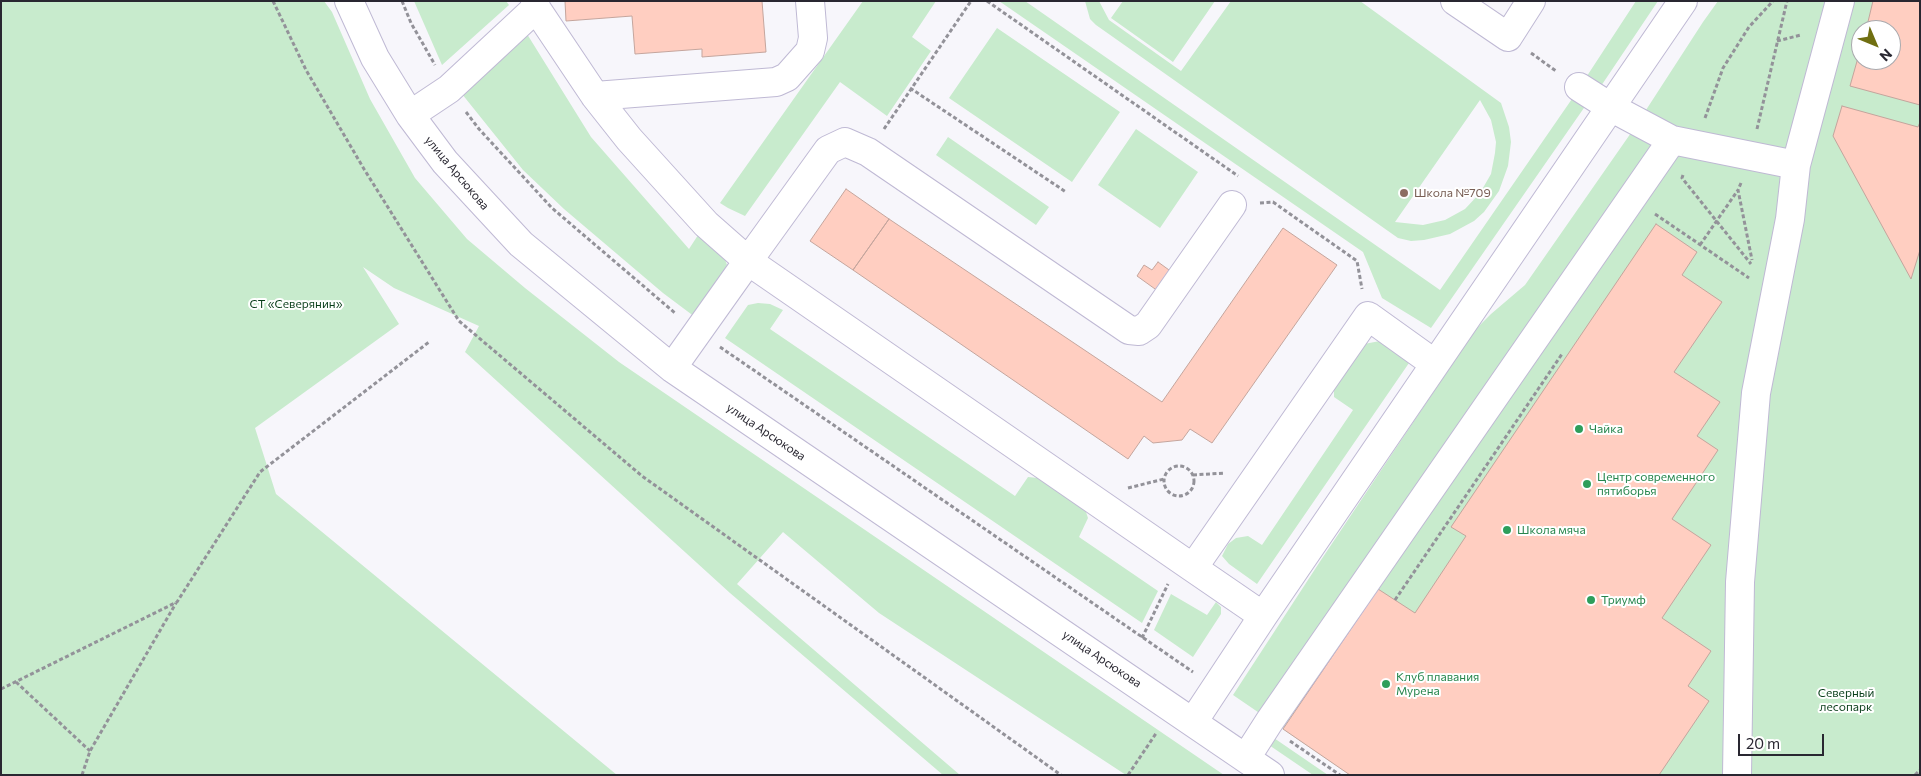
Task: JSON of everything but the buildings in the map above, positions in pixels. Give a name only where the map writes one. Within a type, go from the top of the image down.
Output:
[{"type":"street","name":"улица Арсюкова","points":[[349,1],[375,58],[410,116],[445,162],[522,244],[672,368],[1270,775]]},
{"type":"street","points":[[595,96],[776,82],[787,77],[810,51],[813,38],[810,1]]},
{"type":"street","points":[[1455,1],[1508,37],[1531,1]]},
{"type":"street","points":[[1193,722],[1263,616],[1612,108],[1683,1]]},
{"type":"street","points":[[1737,775],[1740,582],[1756,393],[1790,219],[1796,165],[1840,1]]},
{"type":"street","points":[[410,116],[449,89],[535,4],[595,96],[629,139],[706,224],[748,261],[1263,616]]},
{"type":"street","points":[[1580,87],[1612,108],[1684,143],[1796,165]]},
{"type":"street","points":[[672,368],[828,150],[845,142],[868,152],[1129,330],[1139,331],[1148,325],[1232,205]]},
{"type":"street","points":[[1246,758],[1632,198],[1684,143]]},
{"type":"street","points":[[1187,564],[1368,316],[1435,364]]},
{"type":"path","points":[[273,1],[306,70],[364,169],[459,321],[642,476],[1060,775]]},
{"type":"path","points":[[402,1],[411,23],[449,89],[479,130],[552,208],[696,332],[1215,688]]},
{"type":"path","points":[[868,152],[971,1]]},
{"type":"path","points":[[988,1],[1247,183],[1232,205]]},
{"type":"path","points":[[1738,190],[1753,266],[1682,178],[1684,143],[1723,68],[1749,27],[1773,1]]},
{"type":"path","points":[[1700,245],[1738,190],[1750,156],[1787,1]]},
{"type":"path","points":[[1508,37],[1580,87]]},
{"type":"path","points":[[910,88],[1066,192]]},
{"type":"path","points":[[1632,198],[1774,295]]},
{"type":"path","points":[[1232,205],[1274,202],[1356,261],[1368,316]]},
{"type":"path","points":[[1650,223],[1656,215]]},
{"type":"path","points":[[82,775],[90,751],[177,602],[260,472],[429,342]]},
{"type":"path","points":[[1395,600],[1567,346]]},
{"type":"path","points":[[1177,466],[1186,468],[1193,475],[1194,480],[1188,493],[1178,496],[1169,492],[1164,484],[1165,474],[1168,470],[1177,466]]},
{"type":"path","points":[[1142,638],[1187,564]]},
{"type":"path","points":[[1,689],[177,602]]},
{"type":"path","points":[[16,682],[90,751]]},
{"type":"path","points":[[1128,775],[1162,724]]},
{"type":"path","points":[[1267,726],[1340,775]]},
{"type":"path","points":[[1915,775],[1920,770]]},
{"type":"green space","name":"СТ «Северянин»","points":[[1,1],[324,1],[332,12],[370,99],[415,178],[467,239],[525,288],[619,362],[1224,775],[1126,775],[879,613],[783,532],[737,584],[960,775],[943,775],[730,593],[465,352],[479,326],[394,288],[363,267],[399,324],[255,428],[276,494],[617,775],[1,775]]},
{"type":"green space","points":[[414,1],[506,1],[509,5],[442,65]]},
{"type":"green space","points":[[863,1],[936,1],[912,37],[931,51],[887,116],[840,82],[745,216],[720,203]]},
{"type":"green space","points":[[999,1],[1025,1],[1440,290],[1574,96],[1586,105],[1431,328],[1382,298],[1363,252]]},
{"type":"green space","points":[[1085,1],[1099,1],[1109,20],[1181,71],[1231,1],[1360,1],[1501,103],[1509,127],[1511,142],[1508,166],[1499,191],[1484,212],[1474,221],[1450,234],[1411,241],[1398,238],[1090,19]],"holes":[[[1480,100],[1491,120],[1496,142],[1491,174],[1480,193],[1465,209],[1445,220],[1423,225],[1395,222]]]},
{"type":"green space","points":[[1123,1],[1215,1],[1173,62],[1111,18]]},
{"type":"green space","points":[[1636,1],[1658,1],[1599,89],[1585,79]]},
{"type":"green space","name":"Северный лесопарк","points":[[1718,1],[1920,1],[1920,775],[1350,775],[1233,695],[1475,330],[1525,285],[1633,130],[1665,123],[1646,110]]},
{"type":"green space","points":[[997,28],[1120,112],[1072,182],[949,98]]},
{"type":"green space","points":[[527,34],[591,137],[689,249],[700,232],[724,256],[727,265],[695,317],[663,293],[564,209],[523,170],[462,94]]},
{"type":"green space","points":[[1136,129],[1198,172],[1160,228],[1098,185]]},
{"type":"green space","points":[[948,137],[1049,207],[1036,225],[936,155]]},
{"type":"green space","points":[[758,303],[770,304],[783,310],[770,329],[1015,496],[1028,477],[1038,478],[1085,509],[1088,518],[1079,537],[1158,591],[1142,623],[725,338],[748,305]]},
{"type":"green space","points":[[1380,341],[1409,363],[1257,584],[1229,564],[1222,556],[1228,544],[1236,538],[1248,536],[1262,545],[1353,410],[1334,397],[1334,388],[1364,344]]},
{"type":"green space","points":[[1171,594],[1207,615],[1216,602],[1221,607],[1221,614],[1193,657],[1154,630]]},
{"type":"green space","points":[[1271,736],[1328,775],[1313,775],[1266,743]]},
{"type":"place","name":"Школа №709","points":[[1404,193]]},
{"type":"place","name":"Чайка","points":[[1579,429]]},
{"type":"place","name":"Центр современного пятиборья","points":[[1587,484]]},
{"type":"place","name":"Школа мяча","points":[[1507,530]]},
{"type":"place","name":"Триумф","points":[[1591,600]]},
{"type":"place","name":"Клуб плавания Мурена","points":[[1386,684]]}]
